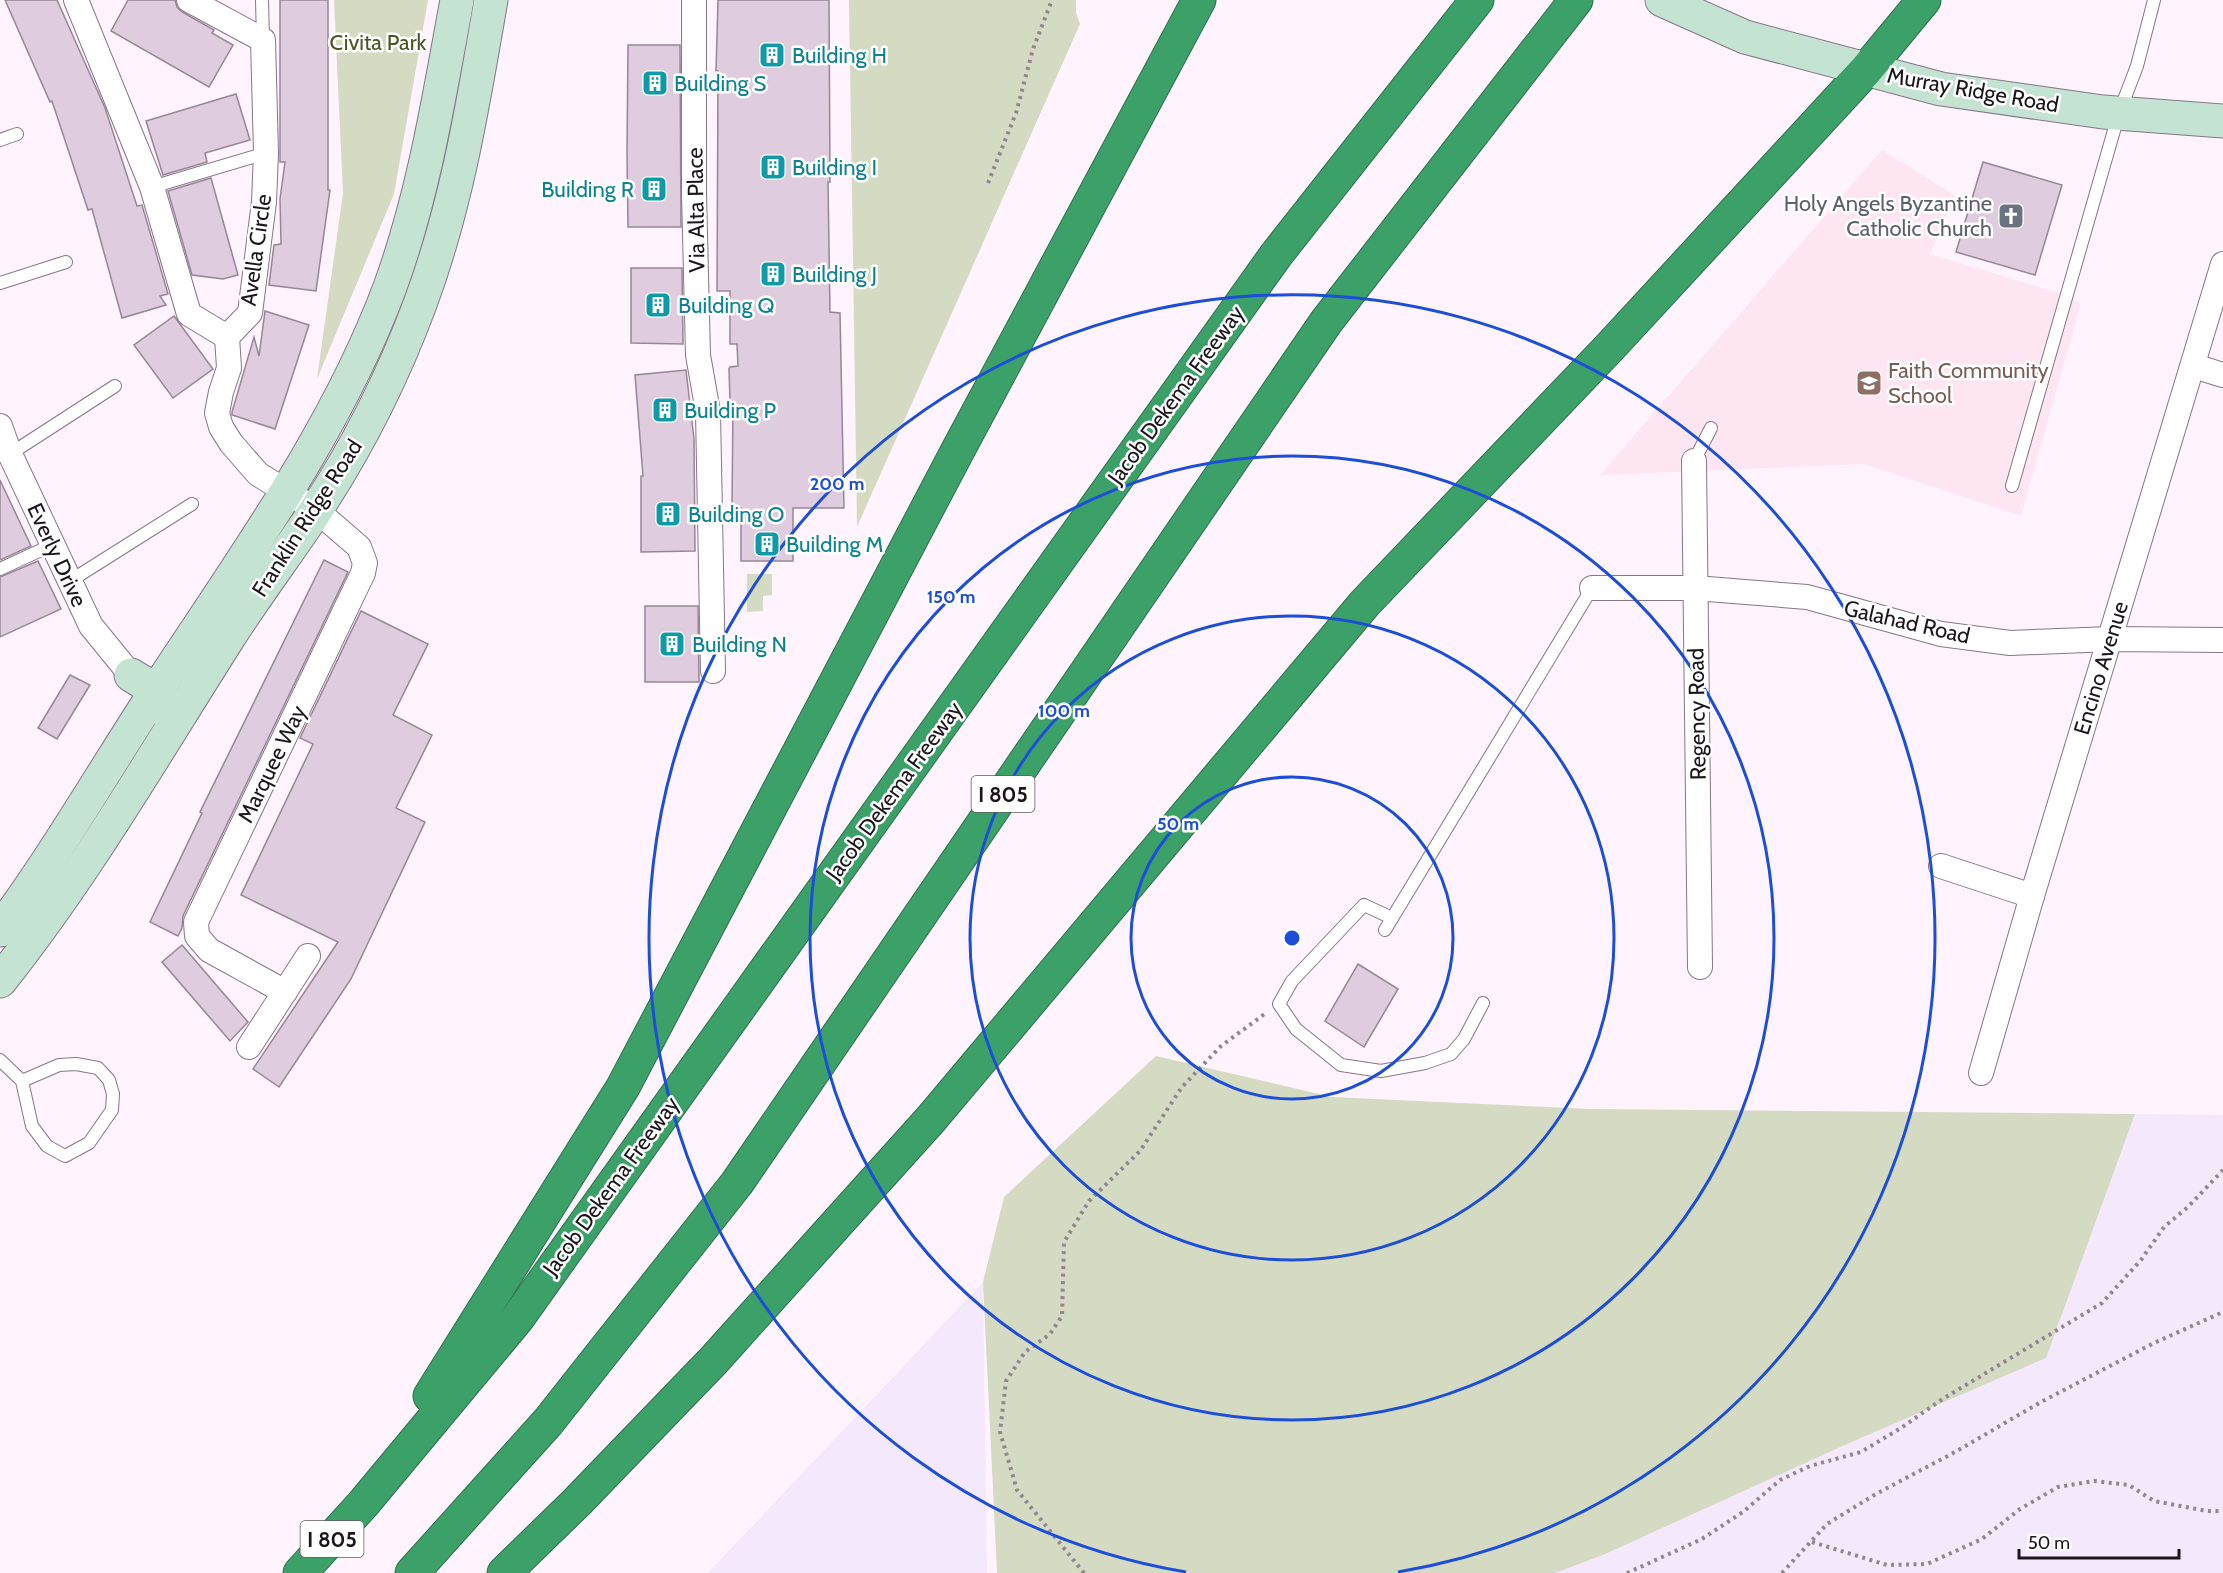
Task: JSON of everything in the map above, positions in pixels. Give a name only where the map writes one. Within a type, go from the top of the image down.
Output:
[{"type":"highway","points":[[363,1504],[623,1087],[946,471],[1199,0]]},
{"type":"highway","name":"Jacob Dekema Freeway","points":[[300,1573],[363,1504],[517,1319],[1276,255],[1477,0]]},
{"type":"highway","name":"I 805","points":[[412,1573],[548,1422],[737,1183],[1326,322],[1576,0]]},
{"type":"highway","points":[[504,1573],[577,1502],[714,1360],[931,1119],[1365,603],[1609,348],[1866,70],[1924,0]]},
{"type":"street","name":"Avella Circle","points":[[76,0],[152,187],[189,314],[227,337],[250,313],[264,202],[266,153],[263,40]]},
{"type":"street","points":[[189,0],[263,40]]},
{"type":"street","name":"Franklin Ridge Road","points":[[0,930],[144,683],[286,492],[334,411],[369,338],[404,246],[431,144],[458,0]]},
{"type":"street","name":"Franklin Ridge Road","points":[[0,981],[93,850],[254,601],[316,510],[357,441],[383,391],[433,270],[450,213],[462,160],[490,0]]},
{"type":"street","name":"Via Alta Place","points":[[694,0],[694,194],[698,355],[708,412],[713,671]]},
{"type":"street","name":"Murray Ridge Road","points":[[1662,0],[1745,37],[1941,89],[2119,113],[2223,120]]},
{"type":"street","name":"Encino Avenue","points":[[1981,1073],[2032,896],[2223,264]]},
{"type":"street","name":"Marquee Way","points":[[227,337],[229,368],[217,413],[221,427],[231,443],[258,474],[316,510],[359,547],[364,563],[363,573],[196,922],[196,936],[209,950],[285,992]]},
{"type":"street","points":[[2194,366],[2223,375]]},
{"type":"street","points":[[316,510],[303,492],[305,480],[334,427],[334,411]]},
{"type":"street","name":"Everly Drive","points":[[0,426],[10,454],[91,626],[144,683]]},
{"type":"street","name":"Regency Road","points":[[1694,461],[1700,967]]},
{"type":"street","points":[[254,601],[260,568],[289,527],[295,512],[293,501],[286,492]]},
{"type":"street","name":"Galahad Road","points":[[1592,588],[1695,588],[1807,597],[1941,634],[2010,643],[2110,639],[2223,640]]},
{"type":"street","points":[[131,793],[129,774],[162,717],[164,700],[144,683]]},
{"type":"street","points":[[1941,866],[2032,896]]},
{"type":"street","points":[[249,1047],[308,956]]},
{"type":"lane","points":[[262,0],[263,40]]},
{"type":"lane","points":[[2012,486],[2119,113],[2137,66],[2154,0]]},
{"type":"lane","points":[[0,140],[17,134]]},
{"type":"lane","points":[[152,187],[266,153]]},
{"type":"lane","points":[[0,283],[66,262]]},
{"type":"lane","points":[[10,454],[115,386]]},
{"type":"lane","points":[[1694,461],[1711,428]]},
{"type":"lane","points":[[69,581],[192,504]]},
{"type":"lane","points":[[0,569],[52,545]]},
{"type":"lane","points":[[1385,930],[1592,588]]},
{"type":"lane","points":[[1392,918],[1364,905],[1292,981],[1280,1004],[1296,1029],[1341,1065],[1381,1071],[1451,1054],[1464,1039],[1484,1003]]},
{"type":"lane","points":[[0,1060],[22,1082],[32,1126],[47,1146],[65,1156],[90,1143],[112,1110],[113,1094],[110,1080],[98,1068],[76,1064],[59,1065],[22,1082]]},
{"type":"path","points":[[988,183],[1016,113],[1033,50],[1052,0]]},
{"type":"path","points":[[1084,1573],[1017,1490],[1000,1432],[1006,1381],[1025,1352],[1050,1334],[1062,1316],[1061,1277],[1064,1242],[1089,1200],[1140,1151],[1182,1087],[1221,1046],[1280,1004]]},
{"type":"path","points":[[1628,1573],[1702,1539],[1743,1512],[1780,1479],[1809,1466],[1861,1452],[1941,1400],[2102,1303],[2141,1260],[2164,1227],[2188,1207],[2223,1170]]},
{"type":"path","points":[[1782,1573],[1827,1524],[1876,1494],[2041,1402],[2154,1343],[2223,1312]]},
{"type":"path","points":[[1812,1542],[1887,1565],[1926,1564],[1982,1539],[2020,1509],[2058,1487],[2094,1481],[2129,1485],[2154,1501],[2207,1511],[2223,1511]]},
{"type":"shaded area","name":"Faith Community School","points":[[1882,150],[1956,196],[1930,254],[2058,293],[2081,303],[2021,516],[1864,464],[1600,475]]},
{"type":"shaded area","points":[[2135,1114],[2223,1115],[2223,1573],[1555,1573],[1603,1555],[1847,1444],[2046,1358]]},
{"type":"shaded area","points":[[983,1282],[987,1573],[708,1573]]},
{"type":"green space","name":"Civita Park","points":[[334,0],[428,0],[394,194],[317,379],[343,193]]},
{"type":"green space","points":[[849,0],[1076,0],[1076,13],[1080,24],[857,527]]},
{"type":"green space","points":[[747,574],[772,574],[772,595],[763,596],[763,611],[747,612]]},
{"type":"green space","points":[[1156,1056],[1332,1097],[1590,1109],[2135,1114],[2046,1358],[1847,1444],[1603,1555],[1555,1573],[997,1573],[983,1282],[1004,1197]]},
{"type":"building","points":[[5,0],[57,0],[105,108],[137,206],[142,205],[168,294],[160,296],[166,305],[122,318],[92,209],[88,210],[52,101],[50,102]]},
{"type":"building","points":[[128,0],[175,0],[182,12],[214,30],[212,33],[233,45],[209,87],[111,31]]},
{"type":"building","points":[[280,0],[328,0],[328,190],[330,190],[316,291],[269,285],[274,245],[281,244],[280,199],[285,162],[280,162]]},
{"type":"building","points":[[718,0],[829,0],[830,312],[840,313],[844,508],[793,508],[793,561],[741,561],[741,508],[732,508],[733,401],[730,401],[729,369],[738,366],[737,344],[730,344],[730,291],[717,291]]},
{"type":"building","points":[[628,45],[680,45],[681,227],[628,227]]},
{"type":"building","points":[[236,94],[250,140],[205,153],[207,162],[163,175],[146,121]]},
{"type":"building","points":[[1983,162],[2062,185],[2035,275],[1956,252]]},
{"type":"building","points":[[211,178],[238,275],[223,279],[192,275],[168,191]]},
{"type":"building","name":"Building Q","points":[[631,268],[682,268],[683,344],[631,343]]},
{"type":"building","points":[[265,311],[309,325],[275,429],[232,415],[254,337],[259,356]]},
{"type":"building","points":[[174,316],[213,369],[173,398],[134,345]]},
{"type":"building","points":[[686,370],[694,439],[695,551],[641,552],[641,476],[643,476],[635,375]]},
{"type":"building","points":[[0,480],[31,546],[0,560]]},
{"type":"building","points":[[324,560],[348,572],[183,916],[182,928],[178,936],[150,922],[202,813],[200,812]]},
{"type":"building","points":[[38,561],[61,609],[0,637],[0,577]]},
{"type":"building","name":"Building N","points":[[645,606],[698,606],[699,682],[645,682]]},
{"type":"building","points":[[361,611],[428,644],[393,715],[432,735],[396,808],[425,822],[351,979],[279,1087],[253,1069],[338,942],[241,895],[313,744],[300,738]]},
{"type":"building","points":[[70,675],[90,685],[57,739],[38,728]]},
{"type":"building","points":[[182,945],[248,1022],[230,1041],[162,962]]},
{"type":"building","points":[[1358,964],[1398,989],[1364,1047],[1325,1021]]},
{"type":"place","name":"Building H","points":[[772,55]]},
{"type":"place","name":"Building S","points":[[655,83]]},
{"type":"place","name":"Building I","points":[[773,167]]},
{"type":"place","name":"Building R","points":[[654,189]]},
{"type":"place","name":"Holy Angels Byzantine Catholic Church","points":[[2011,216]]},
{"type":"place","name":"Building J","points":[[773,274]]},
{"type":"place","name":"Building Q","points":[[658,305]]},
{"type":"place","name":"Faith Community School","points":[[1869,383]]},
{"type":"place","name":"Building P","points":[[665,410]]},
{"type":"place","name":"Building O","points":[[668,514]]},
{"type":"place","name":"Building M","points":[[767,544]]},
{"type":"place","name":"Building N","points":[[672,644]]}]
